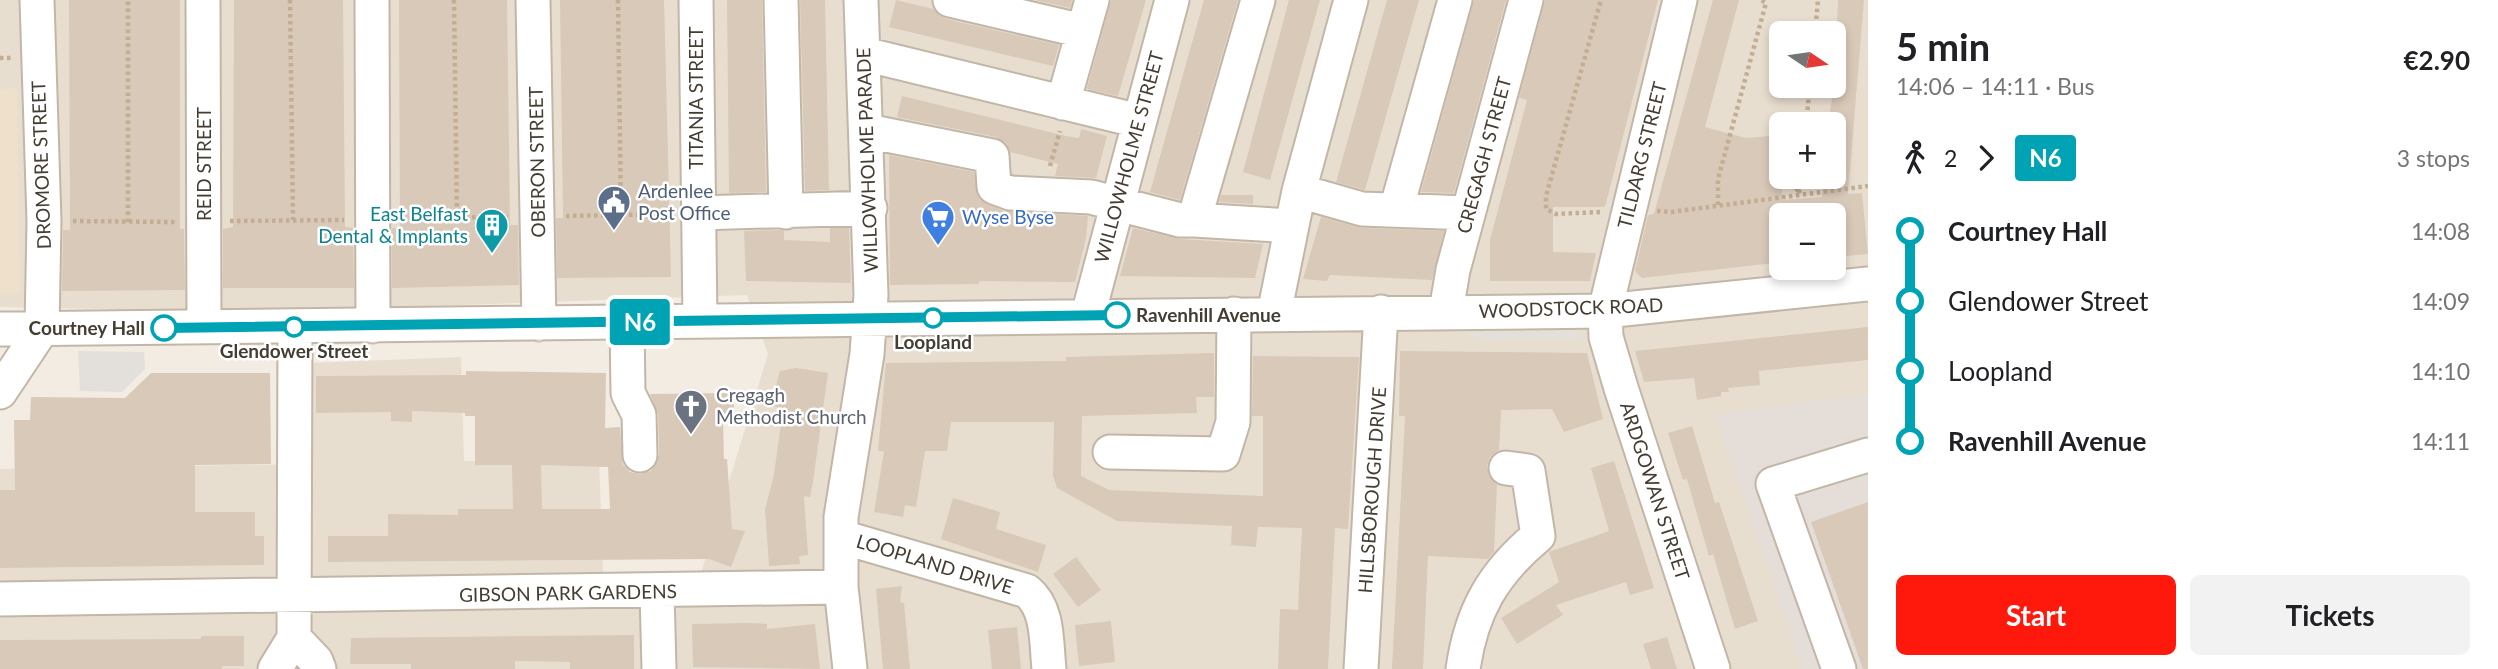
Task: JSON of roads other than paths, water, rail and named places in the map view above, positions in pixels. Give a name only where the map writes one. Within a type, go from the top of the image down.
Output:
[{"type":"street","name":"DROMORE STREET","points":[[37,0],[44,221],[42,329]]},
{"type":"street","name":"REID STREET","points":[[203,0],[204,327]]},
{"type":"street","points":[[372,0],[375,220],[373,326]]},
{"type":"street","name":"OBERON STREET","points":[[533,0],[539,324]]},
{"type":"street","name":"TITANIA STREET","points":[[696,0],[700,321]]},
{"type":"street","points":[[780,0],[786,212]]},
{"type":"street","name":"WILLOWHOLME PARADE","points":[[850,669],[841,587],[841,517],[875,319],[861,0]]},
{"type":"street","points":[[950,0],[1083,32]]},
{"type":"street","points":[[1065,103],[1092,0]]},
{"type":"street","name":"WILLOWHOLME STREET","points":[[1088,314],[1172,0]]},
{"type":"street","points":[[1194,220],[1258,0]]},
{"type":"street","points":[[1274,314],[1299,191],[1351,0]]},
{"type":"street","points":[[1396,210],[1455,0]]},
{"type":"street","name":"CREGAGH STREET","points":[[1446,311],[1468,213],[1527,0]]},
{"type":"street","name":"TILDARG STREET","points":[[1605,310],[1679,0]]},
{"type":"street","points":[[864,54],[1139,121]]},
{"type":"street","points":[[867,131],[992,156],[994,187],[1010,193],[1091,197],[1194,220],[1291,226]]},
{"type":"street","points":[[1299,191],[1362,209],[1468,213]]},
{"type":"street","points":[[698,213],[870,208]]},
{"type":"street","name":"WOODSTOCK ROAD","points":[[0,329],[539,324],[1088,314],[1605,310],[1868,284]]},
{"type":"street","name":"ARDGOWAN STREET","points":[[1605,310],[1606,337],[1621,388],[1713,669]]},
{"type":"street","name":"HILLSBOROUGH DRIVE","points":[[1361,669],[1381,312]]},
{"type":"street","points":[[1110,452],[1223,454],[1233,422],[1234,314]]},
{"type":"street","points":[[627,322],[628,393],[639,415],[640,455]]},
{"type":"street","points":[[275,669],[294,638],[295,327]]},
{"type":"street","points":[[0,392],[42,329]]},
{"type":"street","points":[[1839,669],[1773,484],[1868,455]]},
{"type":"street","points":[[1463,669],[1480,602],[1522,550],[1538,536],[1528,471],[1506,468]]},
{"type":"street","name":"LOOPLAND DRIVE","points":[[842,537],[1027,591],[1037,599],[1042,611],[1049,669]]},
{"type":"street","name":"GIBSON PARK GARDENS","points":[[0,599],[657,592],[841,587]]},
{"type":"street","points":[[657,592],[659,669]]},
{"type":"street","points":[[294,638],[319,669]]},
{"type":"place","name":"Ardenlee Post Office","points":[[614,232]]},
{"type":"place","name":"Wyse Byse","points":[[938,247]]},
{"type":"place","name":"East Belfast Dental & Implants","points":[[492,255]]},
{"type":"place","name":"Ravenhill Avenue","points":[[1117,315]]},
{"type":"place","name":"Loopland","points":[[933,318]]},
{"type":"place","name":"Glendower Street","points":[[294,327]]},
{"type":"place","name":"Courtney Hall","points":[[164,328]]},
{"type":"place","name":"Cregagh Methodist Church","points":[[691,436]]}]
